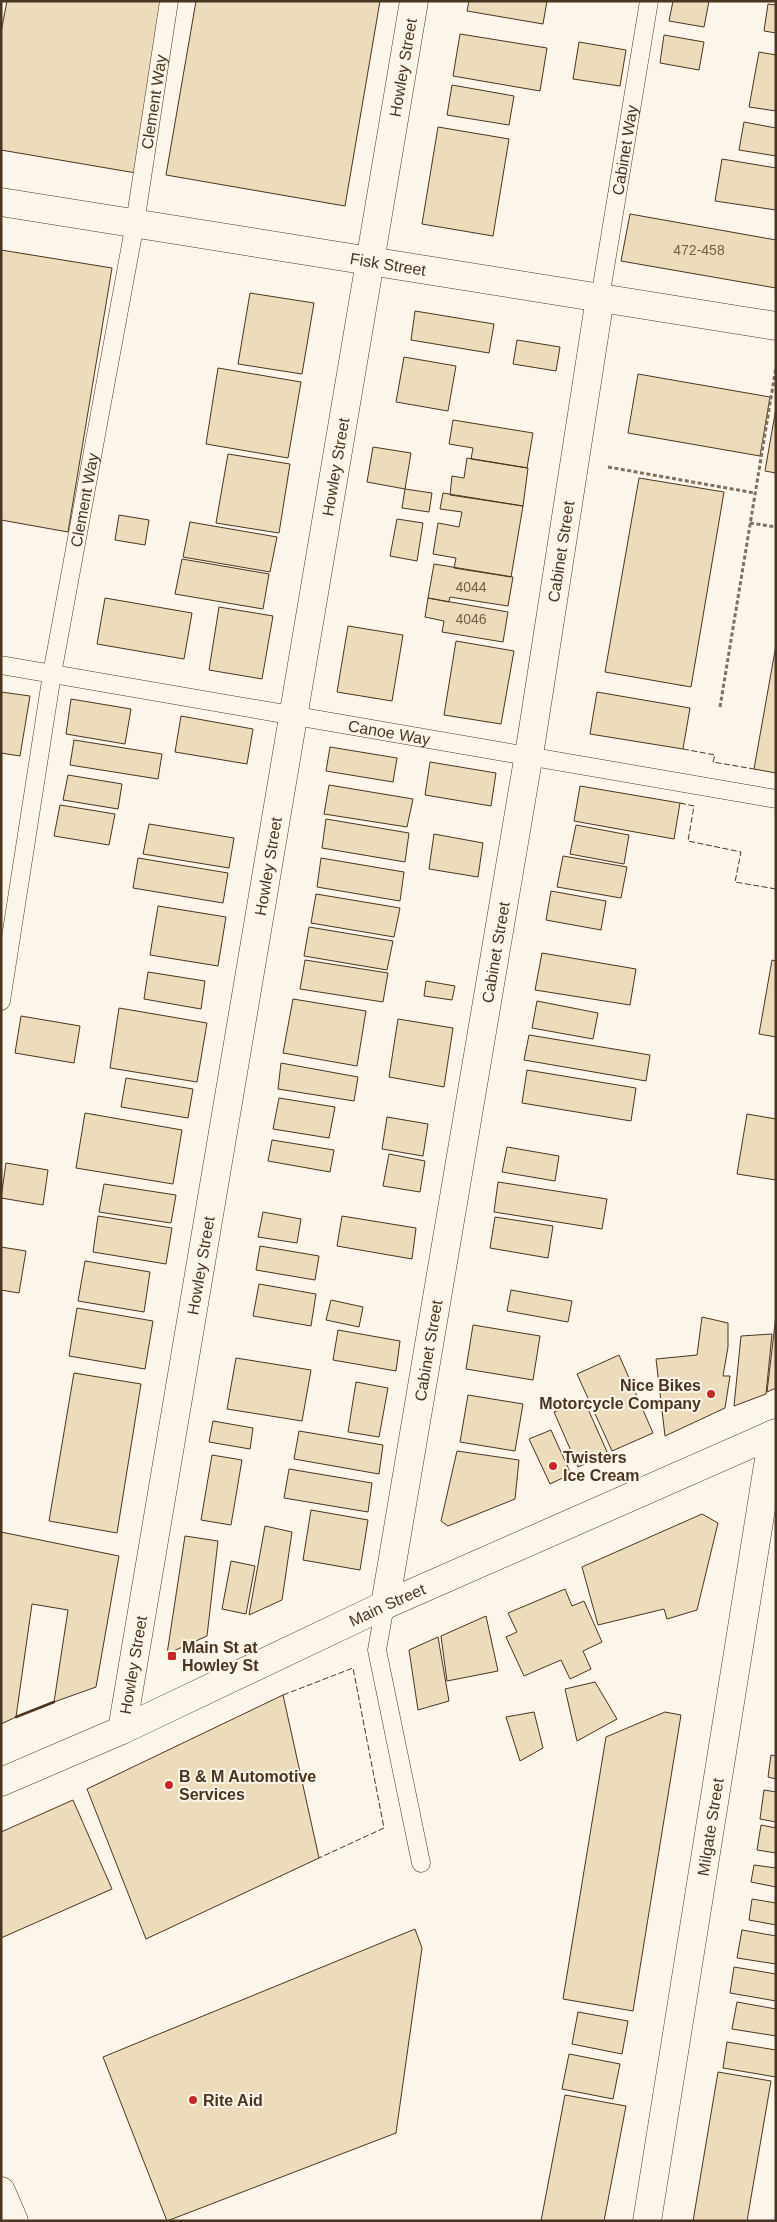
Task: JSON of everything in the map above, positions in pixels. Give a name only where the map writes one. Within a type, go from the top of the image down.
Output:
[{"type":"street","name":"Howley Street","points":[[122,1730],[414,1]]},
{"type":"street","name":"Fisk Street","points":[[1,202],[776,326]]},
{"type":"street","name":"Cabinet Street","points":[[384,1605],[528,756],[600,298]]},
{"type":"street","name":"Main Street","points":[[1,1782],[122,1730],[384,1605],[774,1434]]},
{"type":"street","name":"Milgate Street","points":[[647,2221],[774,1434]]},
{"type":"street","points":[[1,2191],[14,2221]]},
{"type":"lane","name":"Clement Way","points":[[1,1001],[52,674],[134,223],[169,1]]},
{"type":"lane","name":"Cabinet Way","points":[[600,298],[649,1]]},
{"type":"lane","name":"Canoe Way","points":[[1,665],[776,798]]},
{"type":"lane","points":[[384,1605],[377,1650],[421,1863]]},
{"type":"path","points":[[720,707],[776,367]]},
{"type":"path","points":[[603,466],[755,493]]},
{"type":"path","points":[[750,523],[776,527]]},
{"type":"building","points":[[7,1],[166,1],[136,173],[1,150],[1,32]]},
{"type":"building","points":[[196,1],[380,1],[345,206],[166,175]]},
{"type":"building","points":[[469,1],[547,1],[543,24],[467,11]]},
{"type":"building","points":[[673,1],[709,1],[704,27],[669,21]]},
{"type":"building","points":[[768,4],[776,5],[776,33],[764,31]]},
{"type":"building","points":[[460,34],[547,48],[540,91],[453,76]]},
{"type":"building","points":[[664,35],[704,42],[699,70],[660,63]]},
{"type":"building","points":[[579,42],[626,50],[620,86],[573,79]]},
{"type":"building","points":[[759,52],[776,55],[776,111],[749,107]]},
{"type":"building","points":[[452,85],[514,96],[509,125],[447,115]]},
{"type":"building","points":[[744,122],[776,128],[776,156],[739,150]]},
{"type":"building","points":[[438,127],[509,139],[493,236],[422,224]]},
{"type":"building","points":[[722,159],[776,168],[776,210],[715,201]]},
{"type":"building","points":[[630,214],[776,240],[776,288],[621,261]]},
{"type":"building","points":[[1,250],[112,268],[68,532],[1,520]]},
{"type":"building","points":[[250,293],[314,303],[302,374],[238,364]]},
{"type":"building","points":[[415,311],[494,324],[489,353],[411,340]]},
{"type":"building","points":[[517,340],[560,347],[556,371],[513,364]]},
{"type":"building","points":[[404,357],[456,366],[448,411],[396,402]]},
{"type":"building","points":[[218,368],[301,382],[288,458],[206,444]]},
{"type":"building","points":[[638,374],[770,397],[760,456],[628,433]]},
{"type":"building","points":[[776,408],[776,473],[765,471]]},
{"type":"building","points":[[453,420],[533,433],[527,468],[471,459],[473,448],[449,444]]},
{"type":"building","points":[[373,447],[411,453],[405,489],[367,482]]},
{"type":"building","points":[[228,454],[290,464],[279,533],[216,523]]},
{"type":"building","points":[[467,458],[528,468],[523,506],[450,495],[452,476],[464,478]]},
{"type":"building","points":[[639,478],[724,492],[691,687],[605,672]]},
{"type":"building","points":[[405,489],[432,493],[429,512],[402,508]]},
{"type":"building","points":[[443,493],[523,506],[511,577],[454,568],[456,558],[433,554],[438,523],[459,527],[462,512],[440,509]]},
{"type":"building","points":[[119,515],[149,520],[145,545],[115,540]]},
{"type":"building","points":[[397,519],[423,523],[417,561],[390,556]]},
{"type":"building","points":[[190,522],[277,537],[270,572],[183,557]]},
{"type":"building","points":[[182,559],[269,574],[263,609],[175,594]]},
{"type":"building","points":[[434,564],[513,577],[508,606],[450,597],[449,602],[428,598]]},
{"type":"building","points":[[105,598],[192,613],[184,659],[97,644]]},
{"type":"building","points":[[428,598],[508,612],[503,642],[442,632],[444,621],[425,617]]},
{"type":"building","points":[[219,607],[273,616],[262,679],[209,670]]},
{"type":"building","points":[[348,626],[403,635],[392,701],[337,692]]},
{"type":"building","points":[[456,641],[514,651],[501,724],[444,715]]},
{"type":"building","points":[[776,645],[776,773],[754,769]]},
{"type":"building","points":[[1,692],[30,696],[20,756],[1,753]]},
{"type":"building","points":[[597,692],[690,708],[683,749],[590,734]]},
{"type":"building","points":[[71,699],[131,709],[125,744],[66,734]]},
{"type":"building","points":[[181,716],[253,729],[247,764],[175,752]]},
{"type":"building","points":[[74,740],[162,754],[158,779],[70,765]]},
{"type":"building","points":[[330,747],[397,758],[393,782],[326,771]]},
{"type":"building","points":[[430,762],[496,773],[491,806],[425,795]]},
{"type":"building","points":[[68,775],[122,784],[118,809],[63,800]]},
{"type":"building","points":[[329,785],[413,799],[407,827],[324,814]]},
{"type":"building","points":[[580,786],[680,803],[674,839],[574,821]]},
{"type":"building","points":[[60,805],[115,814],[109,845],[54,836]]},
{"type":"building","points":[[326,819],[409,833],[405,862],[322,848]]},
{"type":"building","points":[[149,824],[234,838],[229,868],[143,854]]},
{"type":"building","points":[[576,825],[629,835],[624,864],[570,854]]},
{"type":"building","points":[[434,834],[483,843],[478,877],[429,869]]},
{"type":"building","points":[[563,856],[627,867],[621,898],[557,887]]},
{"type":"building","points":[[138,858],[228,873],[223,903],[133,888]]},
{"type":"building","points":[[321,858],[404,872],[400,901],[317,887]]},
{"type":"building","points":[[551,891],[606,901],[601,930],[546,920]]},
{"type":"building","points":[[316,894],[400,908],[394,937],[311,923]]},
{"type":"building","points":[[158,906],[226,917],[218,966],[150,955]]},
{"type":"building","points":[[309,927],[393,941],[387,970],[304,956]]},
{"type":"building","points":[[542,953],[636,969],[630,1005],[535,990]]},
{"type":"building","points":[[305,960],[388,973],[383,1002],[300,989]]},
{"type":"building","points":[[772,960],[776,961],[776,1037],[759,1034]]},
{"type":"building","points":[[148,972],[205,981],[201,1009],[144,999]]},
{"type":"building","points":[[426,981],[455,986],[452,1000],[424,996]]},
{"type":"building","points":[[293,999],[366,1011],[357,1066],[283,1053]]},
{"type":"building","points":[[537,1001],[598,1013],[593,1039],[532,1028]]},
{"type":"building","points":[[119,1008],[207,1023],[197,1082],[110,1068]]},
{"type":"building","points":[[21,1016],[80,1026],[74,1063],[15,1053]]},
{"type":"building","points":[[398,1019],[453,1028],[444,1087],[389,1077]]},
{"type":"building","points":[[529,1035],[650,1055],[646,1081],[524,1060]]},
{"type":"building","points":[[281,1063],[358,1077],[354,1101],[278,1089]]},
{"type":"building","points":[[527,1070],[636,1088],[631,1121],[522,1103]]},
{"type":"building","points":[[126,1078],[193,1089],[188,1118],[121,1107]]},
{"type":"building","points":[[279,1098],[335,1107],[329,1138],[273,1129]]},
{"type":"building","points":[[85,1113],[182,1130],[173,1184],[76,1168]]},
{"type":"building","points":[[747,1114],[776,1119],[776,1180],[737,1174]]},
{"type":"building","points":[[387,1117],[428,1124],[423,1156],[382,1149]]},
{"type":"building","points":[[272,1140],[334,1150],[330,1172],[268,1161]]},
{"type":"building","points":[[507,1147],[559,1156],[555,1181],[502,1172]]},
{"type":"building","points":[[389,1154],[425,1161],[420,1192],[383,1186]]},
{"type":"building","points":[[6,1163],[48,1170],[43,1205],[1,1198]]},
{"type":"building","points":[[498,1182],[607,1199],[602,1229],[494,1212]]},
{"type":"building","points":[[104,1184],[176,1195],[171,1223],[99,1212]]},
{"type":"building","points":[[263,1212],[301,1219],[297,1243],[258,1237]]},
{"type":"building","points":[[98,1216],[172,1228],[166,1264],[93,1252]]},
{"type":"building","points":[[342,1216],[416,1228],[412,1259],[337,1246]]},
{"type":"building","points":[[495,1217],[553,1226],[548,1258],[490,1248]]},
{"type":"building","points":[[260,1246],[319,1256],[315,1280],[256,1270]]},
{"type":"building","points":[[1,1247],[26,1251],[19,1293],[1,1290]]},
{"type":"building","points":[[85,1261],[150,1272],[144,1312],[78,1301]]},
{"type":"building","points":[[259,1284],[316,1294],[311,1326],[253,1316]]},
{"type":"building","points":[[511,1290],[572,1301],[568,1322],[507,1311]]},
{"type":"building","points":[[331,1300],[363,1307],[359,1327],[326,1320]]},
{"type":"building","points":[[77,1308],[153,1321],[145,1369],[69,1356]]},
{"type":"building","points":[[776,1315],[776,1388],[767,1392]]},
{"type":"building","points":[[702,1317],[728,1323],[728,1347],[723,1376],[730,1376],[725,1408],[665,1436],[656,1359],[697,1355]]},
{"type":"building","points":[[473,1325],[540,1336],[533,1380],[466,1369]]},
{"type":"building","points":[[338,1330],[400,1341],[396,1371],[333,1360]]},
{"type":"building","points":[[772,1334],[766,1394],[734,1406],[741,1336]]},
{"type":"building","points":[[619,1355],[653,1433],[612,1451],[577,1374]]},
{"type":"building","points":[[236,1358],[311,1370],[302,1421],[227,1409]]},
{"type":"building","points":[[74,1373],[141,1384],[117,1533],[49,1521]]},
{"type":"building","points":[[356,1382],[388,1388],[379,1437],[348,1432]]},
{"type":"building","points":[[468,1395],[523,1404],[515,1451],[460,1442]]},
{"type":"building","points":[[584,1400],[608,1454],[578,1467],[554,1412]]},
{"type":"building","points":[[213,1421],[253,1428],[250,1449],[209,1442]]},
{"type":"building","points":[[551,1430],[571,1474],[550,1484],[529,1439]]},
{"type":"building","points":[[299,1431],[383,1445],[379,1474],[294,1459]]},
{"type":"building","points":[[457,1451],[519,1460],[515,1499],[448,1526],[441,1521]]},
{"type":"building","points":[[212,1455],[242,1460],[231,1525],[201,1520]]},
{"type":"building","points":[[289,1469],[372,1483],[368,1512],[284,1498]]},
{"type":"building","points":[[311,1510],[368,1520],[360,1570],[303,1560]]},
{"type":"building","points":[[702,1514],[718,1523],[697,1610],[667,1619],[664,1609],[598,1625],[582,1567]]},
{"type":"building","points":[[265,1526],[292,1532],[282,1600],[249,1615]]},
{"type":"building","points":[[1,1532],[119,1556],[96,1687],[54,1702],[68,1610],[32,1604],[16,1717],[1,1724]]},
{"type":"building","points":[[185,1536],[218,1541],[207,1636],[167,1654]]},
{"type":"building","points":[[231,1561],[255,1566],[246,1614],[222,1609]]},
{"type":"building","points":[[565,1589],[572,1606],[584,1601],[602,1642],[583,1651],[591,1669],[570,1679],[561,1660],[524,1676],[506,1637],[517,1632],[508,1613]]},
{"type":"building","points":[[486,1616],[498,1671],[447,1681],[441,1636]]},
{"type":"building","points":[[438,1637],[449,1701],[418,1710],[409,1650]]},
{"type":"building","points":[[595,1682],[617,1719],[577,1741],[565,1689]]},
{"type":"building","points":[[283,1695],[319,1858],[146,1939],[87,1789]]},
{"type":"building","points":[[534,1712],[543,1748],[520,1761],[506,1717]]},
{"type":"building","points":[[665,1712],[681,1715],[633,2011],[563,1999],[606,1737]]},
{"type":"building","points":[[771,1755],[776,1756],[776,1779],[768,1777]]},
{"type":"building","points":[[764,1790],[776,1792],[776,1822],[760,1819]]},
{"type":"building","points":[[73,1800],[112,1889],[1,1938],[1,1832]]},
{"type":"building","points":[[761,1825],[776,1828],[776,1853],[757,1850]]},
{"type":"building","points":[[754,1865],[776,1868],[776,1887],[751,1882]]},
{"type":"building","points":[[752,1899],[776,1903],[776,1925],[749,1920]]},
{"type":"building","points":[[415,1929],[422,1948],[396,2133],[167,2221],[103,2057]]},
{"type":"building","points":[[742,1930],[776,1936],[776,1964],[737,1958]]},
{"type":"building","points":[[734,1967],[776,1974],[776,2001],[730,1993]]},
{"type":"building","points":[[737,2002],[776,2009],[776,2036],[732,2029]]},
{"type":"building","points":[[578,2012],[628,2021],[622,2054],[572,2044]]},
{"type":"building","points":[[727,2042],[776,2050],[776,2077],[723,2068]]},
{"type":"building","points":[[569,2054],[620,2064],[613,2099],[562,2089]]},
{"type":"building","points":[[718,2072],[771,2081],[747,2221],[693,2221]]},
{"type":"building","points":[[565,2095],[626,2106],[604,2221],[541,2221]]},
{"type":"fence","points":[[683,749],[715,755],[713,762],[754,769]]},
{"type":"fence","points":[[680,803],[694,806],[688,841],[741,852],[735,882],[776,889]]},
{"type":"fence","points":[[283,1695],[353,1668],[384,1828],[319,1858]]},
{"type":"wall","points":[[16,1717],[54,1702]]},
{"type":"place","name":"Nice Bikes Motorcycle Company","points":[[711,1394]]},
{"type":"place","name":"Twisters Ice Cream","points":[[553,1466]]},
{"type":"place","name":"Main St at Howley St","points":[[172,1656]]},
{"type":"place","name":"B & M Automotive Services","points":[[169,1785]]},
{"type":"place","name":"Rite Aid","points":[[193,2100]]}]
